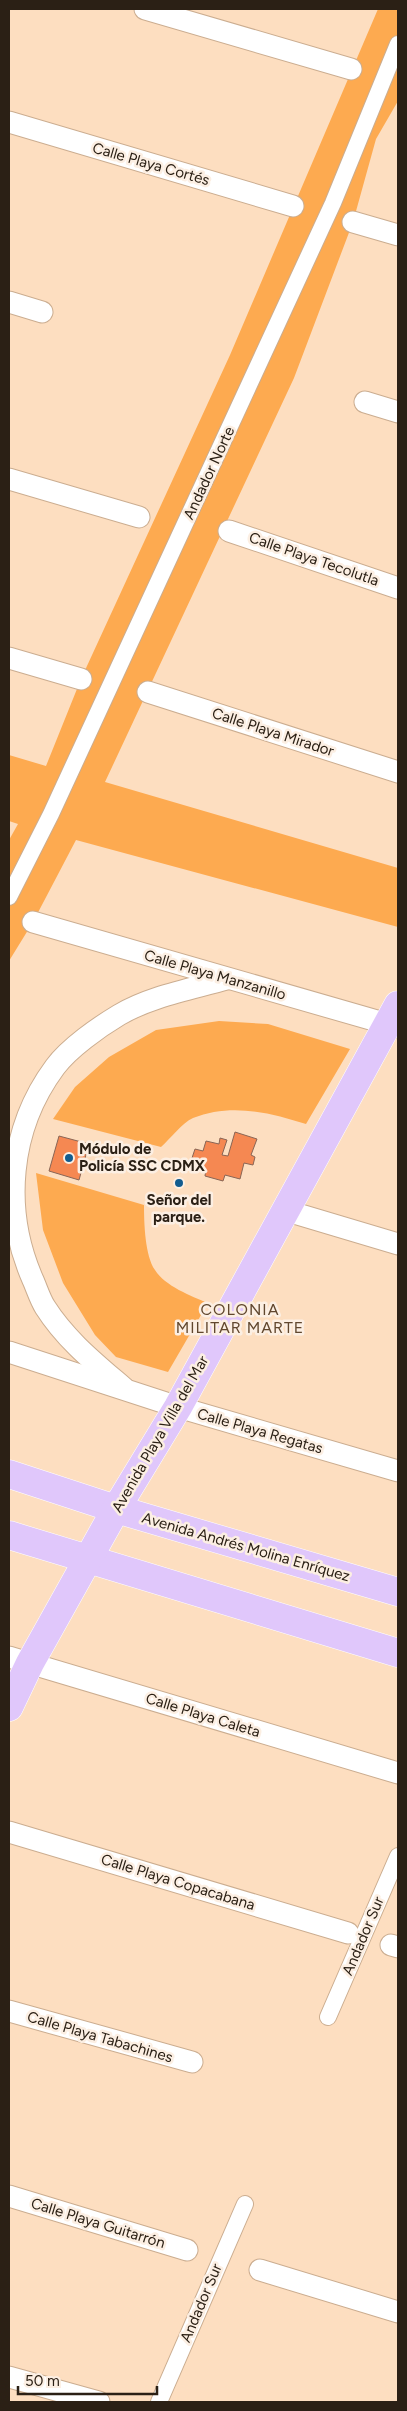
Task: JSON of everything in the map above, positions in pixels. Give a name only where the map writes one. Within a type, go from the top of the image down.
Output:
[{"type":"main road","name":"Avenida Playa Villa del Mar","points":[[9,1707],[19,1660],[88,1559],[178,1407],[284,1210],[395,1019]]},
{"type":"main road","name":"Avenida Andrés Molina Enríquez","points":[[9,1474],[116,1509],[398,1592]]},
{"type":"main road","points":[[9,1535],[398,1653]]},
{"type":"street","points":[[145,9],[351,69]]},
{"type":"street","name":"Andador Norte","points":[[9,897],[51,814],[333,204],[398,44]]},
{"type":"street","name":"Calle Playa Cortés","points":[[9,122],[293,206]]},
{"type":"street","points":[[353,222],[398,235]]},
{"type":"street","points":[[9,302],[42,312]]},
{"type":"street","points":[[365,402],[398,412]]},
{"type":"street","points":[[9,479],[139,517]]},
{"type":"street","name":"Calle Playa Tecolutla","points":[[229,530],[398,588]]},
{"type":"street","points":[[9,658],[81,679]]},
{"type":"street","name":"Calle Playa Mirador","points":[[148,692],[398,772]]},
{"type":"street","name":"Calle Playa Manzanillo","points":[[32,922],[227,979],[395,1019]]},
{"type":"street","points":[[124,1388],[69,1340],[44,1306],[27,1266],[16,1226],[13,1180],[14,1139],[50,1074],[87,1037],[121,1014],[161,998],[227,979]]},
{"type":"street","points":[[284,1210],[398,1244]]},
{"type":"street","name":"Calle Playa Regatas","points":[[9,1352],[178,1407],[398,1471]]},
{"type":"street","name":"Calle Playa Caleta","points":[[19,1660],[398,1773]]},
{"type":"street","name":"Calle Playa Copacabana","points":[[9,1832],[348,1933]]},
{"type":"street","name":"Andador Sur","points":[[328,2017],[398,1856]]},
{"type":"street","name":"Calle Playa Tabachines","points":[[9,2011],[192,2062]]},
{"type":"street","name":"Calle Playa Guitarrón","points":[[9,2196],[187,2250]]},
{"type":"street","name":"Andador Sur","points":[[159,2402],[245,2204]]},
{"type":"street","points":[[260,2270],[398,2312]]},
{"type":"street","points":[[9,2376],[99,2402]]},
{"type":"shaded area","points":[[378,9],[398,9],[398,101],[376,139],[353,222],[294,378],[105,782],[398,868],[398,927],[76,840],[33,922],[9,961],[9,840],[18,824],[9,821],[9,755],[46,766],[81,679],[230,355]]},
{"type":"shaded area","points":[[219,1021],[268,1024],[350,1049],[306,1124],[250,1111],[235,1110],[207,1113],[189,1120],[161,1147],[53,1119],[75,1087],[109,1057],[156,1030]]},
{"type":"shaded area","points":[[36,1173],[144,1205],[147,1248],[155,1270],[159,1276],[172,1286],[208,1303],[168,1372],[116,1357],[95,1335],[63,1283],[43,1230]]},
{"type":"building","points":[[235,1132],[257,1139],[251,1155],[255,1157],[253,1165],[244,1163],[240,1179],[225,1175],[223,1181],[205,1176],[206,1169],[190,1164],[195,1149],[203,1151],[206,1141],[219,1144],[220,1138],[227,1140],[222,1155],[228,1156]]},
{"type":"building","name":"Módulo de Policía SSC CDMX","points":[[59,1136],[89,1144],[79,1180],[49,1171]]},
{"type":"place","name":"Módulo de Policía SSC CDMX","points":[[69,1158]]},
{"type":"place","name":"Señor del parque.","points":[[179,1183]]},
{"type":"district","name":"COLONIA MILITAR MARTE","points":[[240,1318]]}]
